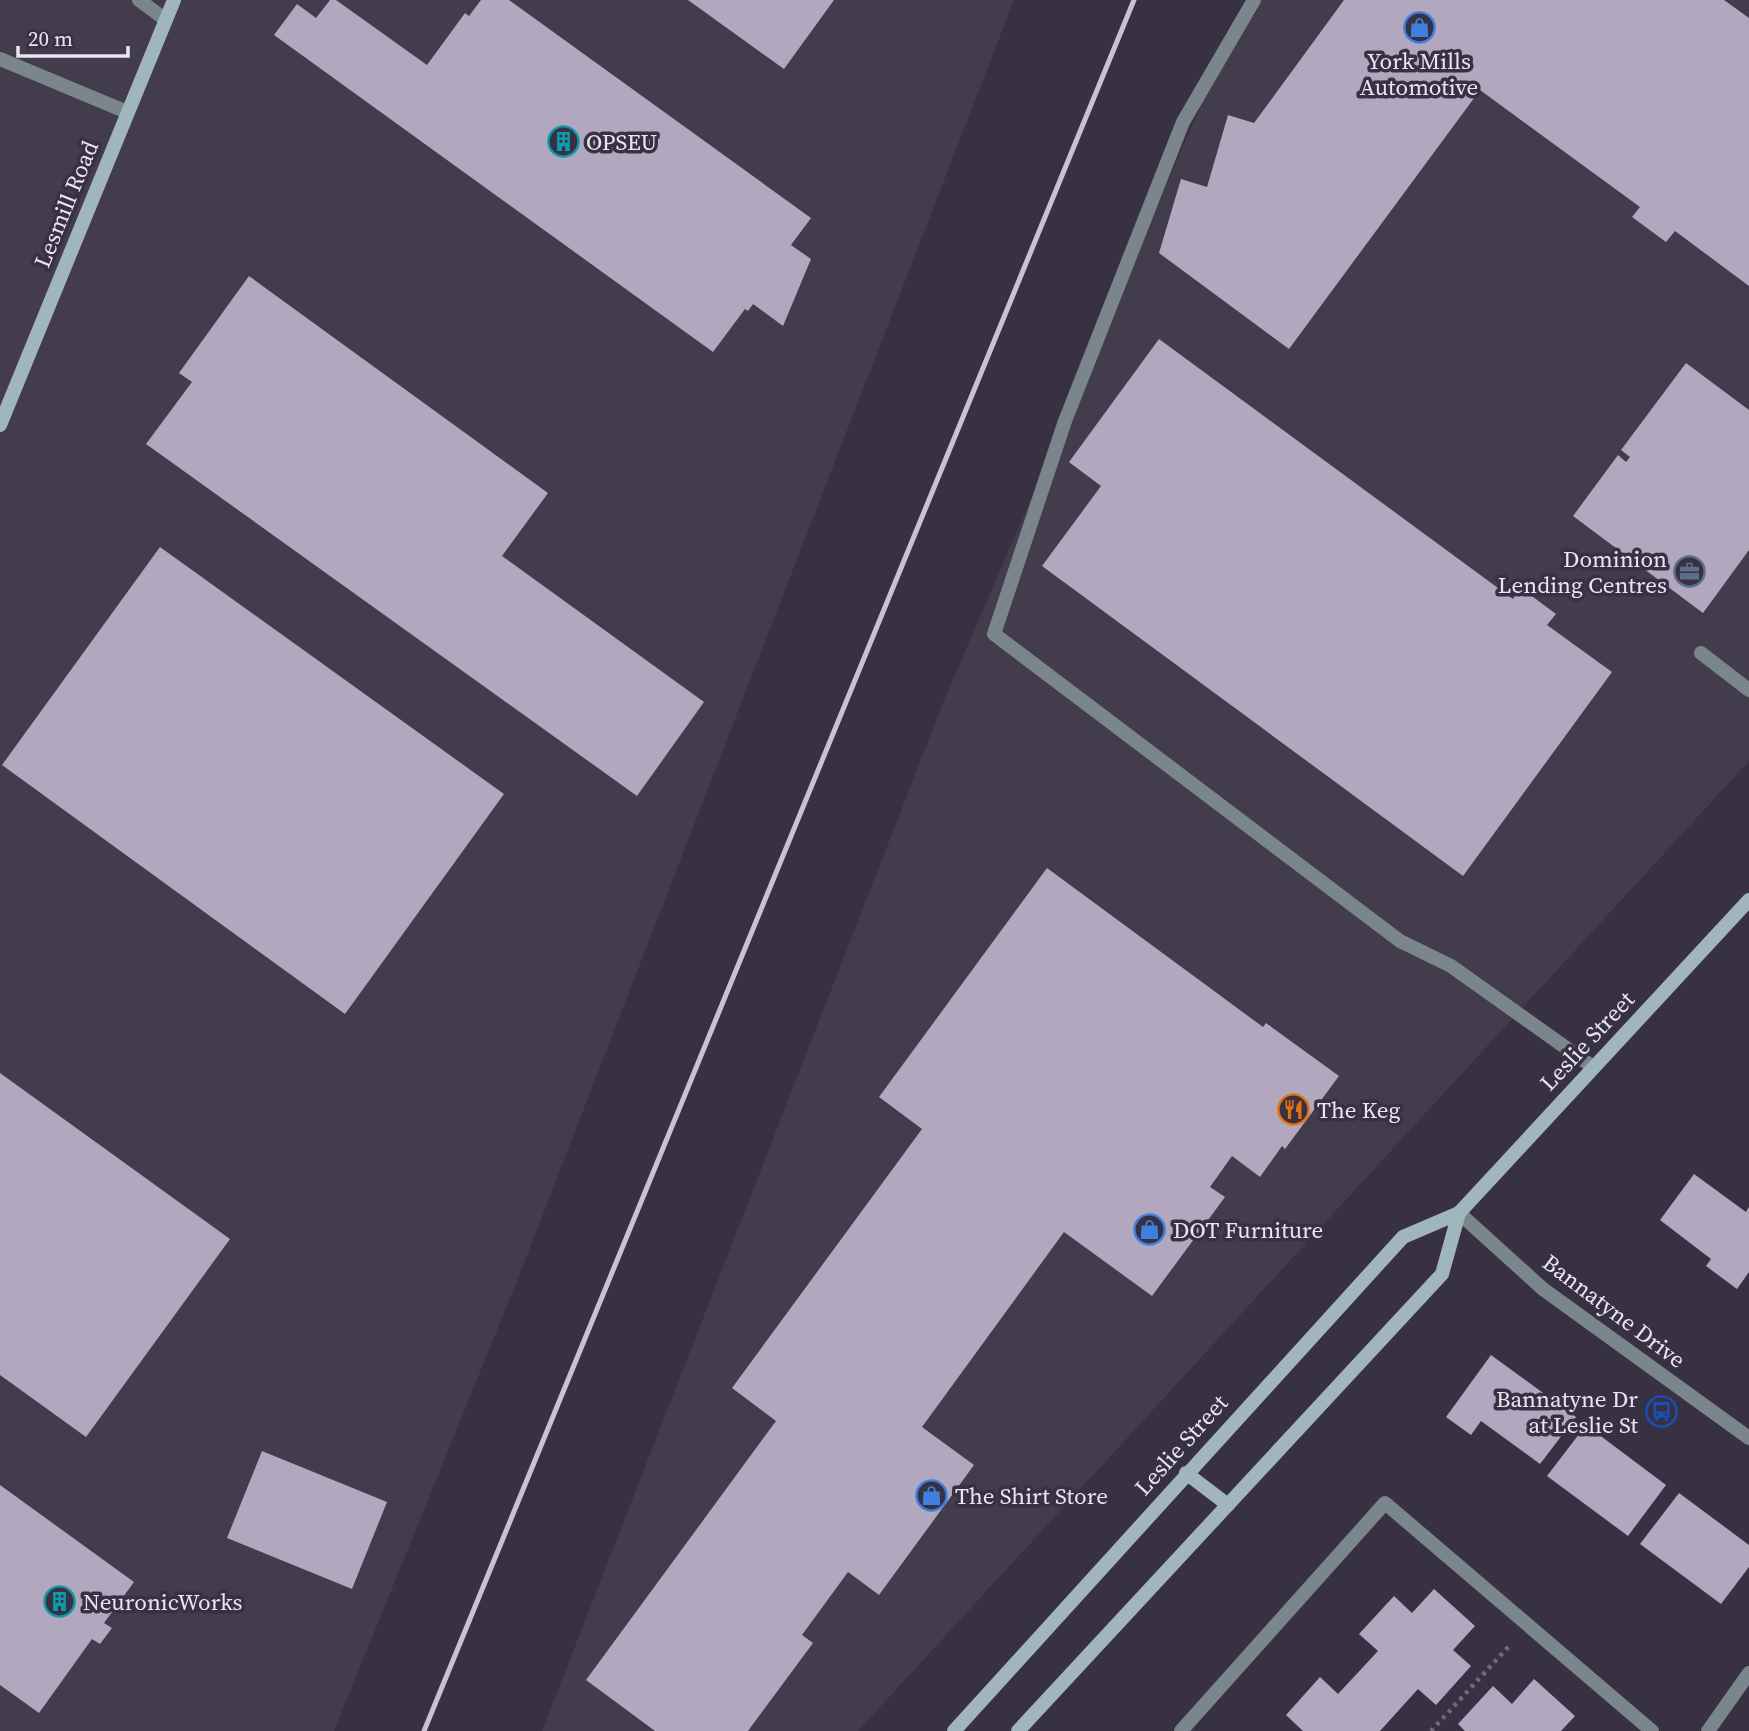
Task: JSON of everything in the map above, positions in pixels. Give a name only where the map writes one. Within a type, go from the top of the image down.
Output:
[{"type":"main road","name":"Lesmill Road","points":[[0,425],[4,401],[174,0]]},
{"type":"main road","name":"Leslie Street","points":[[954,1731],[1186,1473],[1404,1237],[1459,1213],[1749,900]]},
{"type":"main road","name":"Leslie Street","points":[[1018,1731],[1442,1274],[1459,1213]]},
{"type":"main road","points":[[1186,1473],[1228,1505]]},
{"type":"street","points":[[139,0],[166,20]]},
{"type":"street","points":[[1254,0],[1183,122],[1065,421],[994,634],[1400,941],[1451,966],[1593,1067]]},
{"type":"street","points":[[0,58],[127,112]]},
{"type":"street","points":[[1701,653],[1749,690]]},
{"type":"street","name":"Bannatyne Drive","points":[[1459,1213],[1543,1289],[1749,1438]]},
{"type":"street","points":[[1181,1731],[1385,1503],[1651,1731]]},
{"type":"street","points":[[1708,1731],[1749,1672]]},
{"type":"path","points":[[1431,1731],[1528,1625]]},
{"type":"shaded area","points":[[0,0],[1014,0],[517,1281],[334,1731],[0,1731]]},
{"type":"shaded area","points":[[1246,0],[1749,0],[1749,761],[858,1731],[542,1731],[945,698]]},
{"type":"building","name":"OPSEU","points":[[330,0],[336,0],[427,65],[465,13],[469,16],[481,0],[509,0],[811,218],[791,245],[811,259],[783,326],[753,304],[748,311],[745,309],[713,352],[274,35],[297,4],[316,18]]},
{"type":"building","points":[[688,0],[834,0],[784,69]]},
{"type":"building","points":[[1344,0],[1724,0],[1749,18],[1749,286],[1675,231],[1666,242],[1632,217],[1640,207],[1480,90],[1289,349],[1159,253],[1181,179],[1207,187],[1228,115],[1254,123]]},
{"type":"building","points":[[249,276],[548,493],[502,556],[704,702],[637,796],[146,444],[192,382],[179,373]]},
{"type":"building","points":[[1159,339],[1513,599],[1521,588],[1556,614],[1547,625],[1612,672],[1463,876],[1042,566],[1101,486],[1069,462]]},
{"type":"building","points":[[1686,363],[1749,410],[1749,550],[1703,613],[1573,516],[1618,455],[1626,462],[1630,457],[1621,450]]},
{"type":"building","points":[[160,547],[504,794],[345,1014],[2,765]]},
{"type":"building","points":[[1047,868],[1263,1027],[1266,1023],[1339,1076],[1285,1149],[1282,1146],[1260,1177],[1232,1156],[1210,1187],[1225,1197],[1152,1296],[1064,1232],[922,1427],[974,1465],[879,1595],[848,1572],[802,1635],[813,1643],[748,1731],[655,1731],[586,1680],[776,1421],[732,1388],[922,1129],[879,1097]]},
{"type":"building","points":[[0,1073],[230,1239],[86,1437],[0,1375]]},
{"type":"building","points":[[1694,1174],[1746,1212],[1749,1207],[1749,1272],[1737,1289],[1706,1266],[1711,1259],[1660,1220]]},
{"type":"building","points":[[1491,1355],[1576,1417],[1540,1464],[1481,1421],[1471,1435],[1446,1417]]},
{"type":"building","points":[[1586,1425],[1666,1485],[1628,1536],[1547,1476]]},
{"type":"building","points":[[262,1451],[387,1502],[352,1589],[227,1538]]},
{"type":"building","name":"NeuronicWorks","points":[[0,1485],[134,1582],[104,1623],[112,1628],[100,1644],[92,1639],[39,1713],[0,1685]]},
{"type":"building","points":[[1679,1493],[1749,1545],[1749,1567],[1721,1604],[1640,1544]]},
{"type":"building","points":[[1434,1589],[1475,1626],[1453,1650],[1471,1666],[1436,1705],[1418,1689],[1380,1731],[1303,1731],[1286,1715],[1320,1677],[1338,1694],[1378,1651],[1359,1634],[1394,1596],[1412,1613]]},
{"type":"building","points":[[1534,1679],[1575,1716],[1561,1731],[1465,1731],[1458,1724],[1493,1686],[1512,1704]]},
{"type":"railway","points":[[424,1731],[1134,0]]},
{"type":"place","name":"York Mills Automotive","points":[[1419,27]]},
{"type":"place","name":"OPSEU","points":[[563,142]]},
{"type":"place","name":"Dominion Lending Centres","points":[[1690,572]]},
{"type":"place","name":"The Keg","points":[[1294,1110]]},
{"type":"place","name":"DOT Furniture","points":[[1150,1230]]},
{"type":"place","name":"Bannatyne Dr at Leslie St","points":[[1661,1412]]},
{"type":"place","name":"The Shirt Store","points":[[932,1496]]},
{"type":"place","name":"NeuronicWorks","points":[[60,1602]]}]
